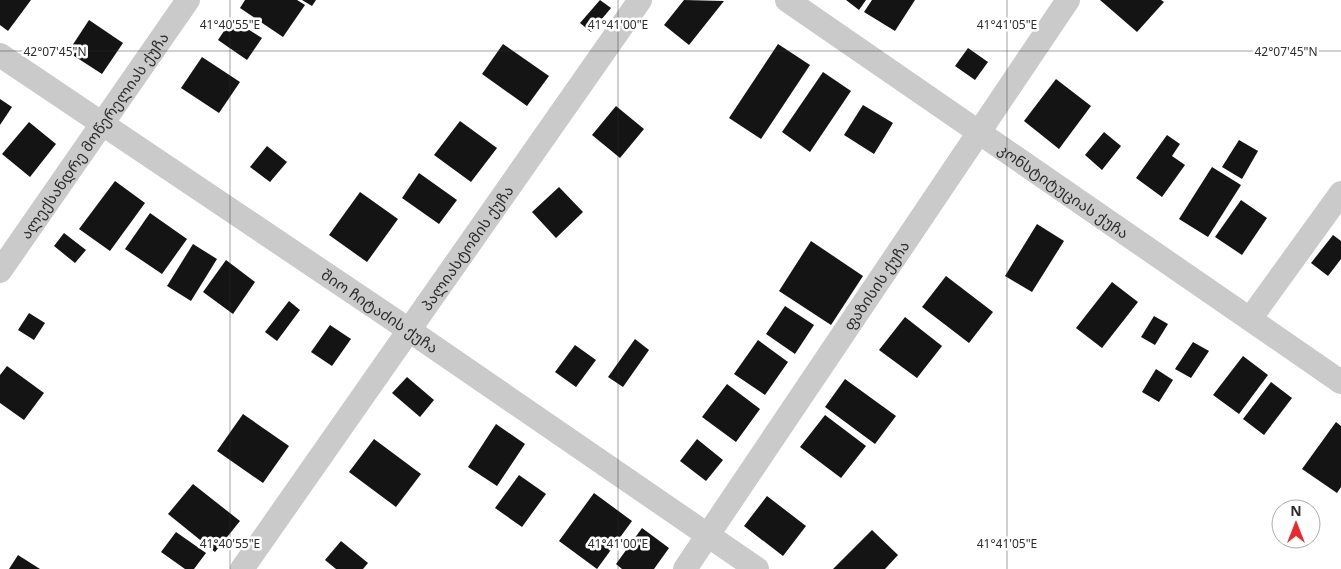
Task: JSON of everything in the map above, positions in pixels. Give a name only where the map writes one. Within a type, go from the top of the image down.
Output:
[{"type":"street","name":"ალექსანდრე მოწერელიას ქუჩა","points":[[0,271],[188,0]]},
{"type":"street","name":"პალიასტომის ქუჩა","points":[[242,569],[640,0]]},
{"type":"street","name":"კონსტიტუციას ქუჩა","points":[[787,0],[1341,382]]},
{"type":"street","name":"ფაზისის ქუჩა","points":[[685,569],[1068,0]]},
{"type":"street","name":"შიო ჩიტაძის ქუჩა","points":[[0,55],[409,330],[757,569]]},
{"type":"street","points":[[1250,320],[1341,193]]},
{"type":"building","points":[[0,0],[31,0],[8,31],[0,25]]},
{"type":"building","points":[[245,0],[297,0],[305,5],[283,37],[240,8]]},
{"type":"building","points":[[302,0],[316,0],[312,6]]},
{"type":"building","points":[[600,0],[611,8],[591,32],[580,23]]},
{"type":"building","points":[[684,0],[724,1],[689,45],[664,25]]},
{"type":"building","points":[[846,0],[866,0],[859,10]]},
{"type":"building","points":[[872,0],[915,0],[895,31],[864,12]]},
{"type":"building","points":[[1100,0],[1161,0],[1164,2],[1137,32]]},
{"type":"building","points":[[232,19],[262,38],[247,60],[218,40]]},
{"type":"building","points":[[89,20],[123,43],[102,74],[68,52]]},
{"type":"building","points":[[503,44],[549,76],[527,106],[482,74]]},
{"type":"building","points":[[778,44],[810,65],[761,139],[729,118]]},
{"type":"building","points":[[968,48],[988,62],[975,80],[955,66]]},
{"type":"building","points":[[202,57],[240,82],[219,113],[181,88]]},
{"type":"building","points":[[823,72],[851,91],[810,152],[782,132]]},
{"type":"building","points":[[1056,79],[1091,106],[1059,149],[1024,121]]},
{"type":"building","points":[[0,99],[12,107],[0,125]]},
{"type":"building","points":[[863,105],[893,123],[874,154],[844,135]]},
{"type":"building","points":[[616,106],[644,129],[620,158],[592,135]]},
{"type":"building","points":[[460,121],[497,148],[471,182],[434,155]]},
{"type":"building","points":[[29,122],[56,144],[30,177],[2,154]]},
{"type":"building","points":[[1104,132],[1121,146],[1102,170],[1085,155]]},
{"type":"building","points":[[1167,135],[1180,144],[1172,156],[1185,165],[1162,197],[1136,178]]},
{"type":"building","points":[[1239,140],[1258,151],[1242,179],[1222,167]]},
{"type":"building","points":[[267,146],[287,162],[270,182],[250,167]]},
{"type":"building","points":[[1212,167],[1241,185],[1208,237],[1179,219]]},
{"type":"building","points":[[419,173],[457,200],[439,224],[402,198]]},
{"type":"building","points":[[115,181],[145,203],[110,251],[79,229]]},
{"type":"building","points":[[559,187],[583,212],[556,238],[532,212]]},
{"type":"building","points":[[360,192],[398,219],[367,262],[329,235]]},
{"type":"building","points":[[1241,200],[1267,218],[1242,255],[1215,237]]},
{"type":"building","points":[[150,213],[187,239],[162,274],[125,249]]},
{"type":"building","points":[[1037,224],[1064,241],[1032,292],[1005,276]]},
{"type":"building","points":[[64,233],[86,250],[75,263],[54,246]]},
{"type":"building","points":[[1333,235],[1341,241],[1341,259],[1328,276],[1311,263]]},
{"type":"building","points":[[811,241],[863,276],[831,325],[779,291]]},
{"type":"building","points":[[193,244],[217,259],[191,301],[167,286]]},
{"type":"building","points":[[226,260],[255,282],[233,314],[203,292]]},
{"type":"building","points":[[946,276],[993,312],[969,343],[922,307]]},
{"type":"building","points":[[1112,282],[1138,302],[1102,348],[1076,328]]},
{"type":"building","points":[[289,301],[300,310],[277,341],[265,332]]},
{"type":"building","points":[[785,306],[814,325],[795,354],[766,334]]},
{"type":"building","points":[[29,313],[45,323],[34,340],[18,330]]},
{"type":"building","points":[[1154,316],[1168,324],[1155,345],[1141,337]]},
{"type":"building","points":[[905,317],[942,346],[917,378],[879,350]]},
{"type":"building","points":[[330,325],[351,339],[332,366],[311,352]]},
{"type":"building","points":[[635,339],[649,350],[623,387],[608,377]]},
{"type":"building","points":[[758,340],[788,362],[765,395],[734,374]]},
{"type":"building","points":[[1193,342],[1209,351],[1191,378],[1175,369]]},
{"type":"building","points":[[575,345],[596,360],[576,387],[555,372]]},
{"type":"building","points":[[1243,356],[1268,375],[1239,414],[1213,395]]},
{"type":"building","points":[[7,366],[44,393],[24,420],[0,403],[0,375]]},
{"type":"building","points":[[1156,369],[1173,380],[1159,402],[1142,392]]},
{"type":"building","points":[[407,377],[434,400],[420,417],[392,393]]},
{"type":"building","points":[[845,379],[896,416],[875,444],[825,407]]},
{"type":"building","points":[[1271,382],[1292,398],[1264,435],[1243,419]]},
{"type":"building","points":[[727,384],[760,409],[736,442],[702,417]]},
{"type":"building","points":[[243,414],[289,446],[263,483],[217,451]]},
{"type":"building","points":[[825,415],[866,446],[841,478],[800,447]]},
{"type":"building","points":[[1336,422],[1341,426],[1341,487],[1337,493],[1302,469]]},
{"type":"building","points":[[496,424],[525,444],[497,486],[468,467]]},
{"type":"building","points":[[374,439],[421,474],[396,507],[349,472]]},
{"type":"building","points":[[697,439],[723,460],[706,481],[680,461]]},
{"type":"building","points":[[519,475],[546,494],[522,527],[495,508]]},
{"type":"building","points":[[193,484],[240,521],[215,552],[168,514]]},
{"type":"building","points":[[594,493],[632,521],[597,569],[559,541]]},
{"type":"building","points":[[767,496],[806,526],[783,556],[744,526]]},
{"type":"building","points":[[642,528],[669,548],[654,569],[622,569],[616,564]]},
{"type":"building","points":[[872,530],[898,555],[885,569],[833,569]]},
{"type":"building","points":[[176,532],[206,553],[194,569],[185,569],[161,552]]},
{"type":"building","points":[[341,541],[368,563],[363,569],[336,569],[325,560]]},
{"type":"building","points":[[18,555],[40,569],[9,569]]}]
